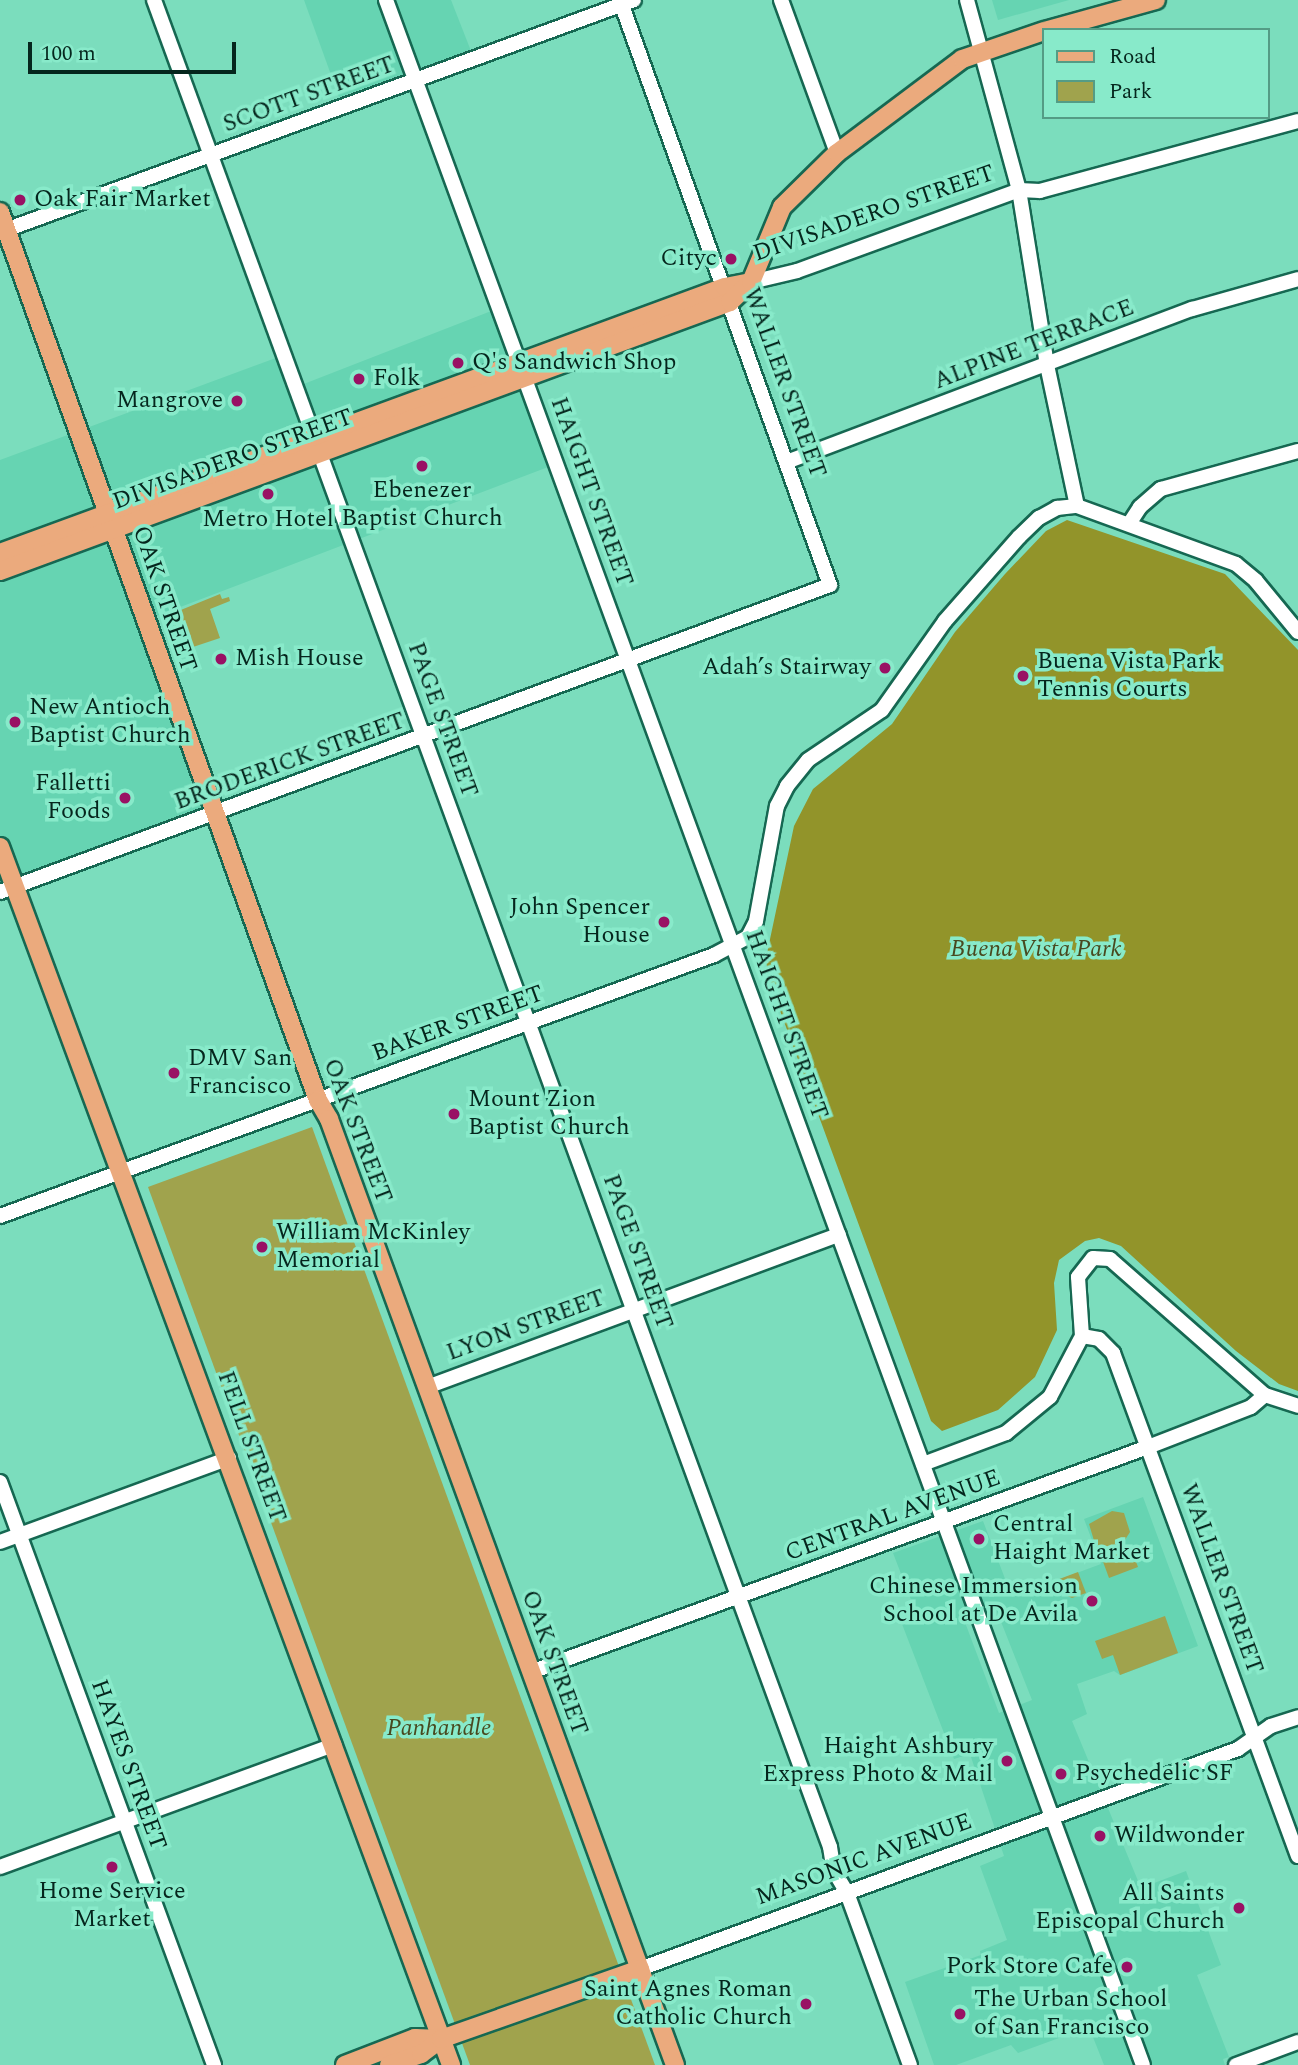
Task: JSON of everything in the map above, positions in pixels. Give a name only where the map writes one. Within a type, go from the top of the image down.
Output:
[{"type":"main road","points":[[1053,28],[1156,0]]},
{"type":"main road","points":[[751,282],[782,206],[837,153],[909,94],[981,49],[1042,31]]},
{"type":"main road","name":"OAK STREET","points":[[0,212],[3,231],[111,521],[318,1100],[329,1119],[675,2065]]},
{"type":"main road","name":"DIVISADERO STREET","points":[[0,553],[111,521],[727,295],[751,282]]},
{"type":"main road","name":"DIVISADERO STREET","points":[[0,571],[111,521]]},
{"type":"main road","name":"FELL STREET","points":[[0,847],[7,889],[121,1172],[229,1458],[451,2065]]},
{"type":"main road","name":"MASONIC AVENUE","points":[[389,2065],[421,2053],[442,2039],[640,1969]]},
{"type":"main road","name":"MASONIC AVENUE","points":[[345,2065],[415,2038],[442,2039]]},
{"type":"street","name":"PAGE STREET","points":[[154,0],[739,1596],[830,1847],[834,1871],[847,1893],[910,2065]]},
{"type":"street","name":"HAIGHT STREET","points":[[386,0],[1143,2065]]},
{"type":"street","points":[[781,0],[837,153]]},
{"type":"street","points":[[967,0],[1019,190],[1047,365],[1077,506]]},
{"type":"street","name":"SCOTT STREET","points":[[3,231],[625,2]]},
{"type":"street","name":"WALLER STREET","points":[[625,2],[727,295],[789,461],[830,585]]},
{"type":"street","name":"DIVISADERO STREET","points":[[751,282],[797,271],[1019,190],[1040,191],[1298,121]]},
{"type":"street","name":"ALPINE TERRACE","points":[[789,461],[1192,309],[1298,279]]},
{"type":"street","points":[[1129,524],[1140,507],[1161,489],[1298,451]]},
{"type":"street","points":[[733,945],[748,937],[756,921],[772,827],[787,786],[808,760],[882,710],[940,626],[1039,517],[1057,508],[1077,506],[1236,564],[1256,581],[1298,632]]},
{"type":"street","name":"BRODERICK STREET","points":[[7,889],[629,662],[830,585]]},
{"type":"street","name":"BAKER STREET","points":[[0,1216],[529,1023],[733,945]]},
{"type":"street","name":"LYON STREET","points":[[427,1387],[839,1235]]},
{"type":"street","points":[[923,1464],[1006,1433],[1037,1411],[1063,1380],[1082,1336],[1081,1269],[1093,1258],[1106,1257],[1265,1395],[1298,1406]]},
{"type":"street","name":"WALLER STREET","points":[[1082,1336],[1099,1339],[1113,1353],[1298,1856]]},
{"type":"street","name":"CENTRAL AVENUE","points":[[531,1672],[1148,1447],[1251,1407],[1265,1395]]},
{"type":"street","points":[[0,1542],[229,1458]]},
{"type":"street","name":"HAYES STREET","points":[[0,1482],[214,2065]]},
{"type":"street","name":"MASONIC AVENUE","points":[[640,1969],[1238,1749],[1255,1737],[1298,1717]]},
{"type":"street","points":[[0,1867],[334,1745]]},
{"type":"street","points":[[1236,2065],[1298,2042]]},
{"type":"shaded area","points":[[304,0],[451,0],[471,51],[339,97]]},
{"type":"shaded area","points":[[992,0],[1069,0],[998,20]]},
{"type":"shaded area","points":[[499,308],[556,464],[146,620],[214,813],[14,887],[0,847],[0,460],[284,355],[296,387]]},
{"type":"shaded area","points":[[1143,1497],[1198,1646],[1120,1675],[1114,1671],[1077,1684],[1087,1714],[1072,1721],[1141,1888],[1186,1871],[1221,1965],[1197,1975],[1229,2057],[1223,2059],[1225,2065],[1104,2065],[1089,2027],[1018,2053],[1011,2045],[956,2065],[934,2065],[905,1982],[981,1955],[980,1951],[1007,1940],[980,1866],[1004,1856],[970,1754],[954,1759],[902,1624],[918,1618],[893,1553],[983,1521],[1012,1597],[1101,1564],[1084,1519]],"holes":[[[994,1604],[1032,1700],[999,1713],[963,1617]]]},
{"type":"green space","name":"Buena Vista Park","points":[[1067,520],[1225,574],[1298,650],[1298,1391],[1279,1384],[1236,1351],[1121,1246],[1099,1238],[1085,1241],[1059,1260],[1054,1283],[1057,1330],[1035,1377],[998,1410],[942,1431],[931,1421],[768,978],[766,958],[794,826],[813,789],[892,724],[955,632],[1046,531]]},
{"type":"green space","points":[[220,594],[222,599],[229,597],[230,601],[210,609],[220,638],[184,650],[171,614]]},
{"type":"green space","name":"Panhandle","points":[[312,1127],[655,2065],[470,2065],[148,1187]]},
{"type":"green space","points":[[1112,1511],[1124,1513],[1130,1532],[1123,1543],[1103,1550],[1095,1544],[1089,1524]]},
{"type":"green space","points":[[1131,1548],[1138,1567],[1109,1578],[1102,1559]]},
{"type":"green space","points":[[1078,1572],[1086,1593],[1072,1598],[1057,1591],[1054,1581]]},
{"type":"green space","points":[[1165,1616],[1178,1653],[1120,1675],[1113,1655],[1102,1659],[1095,1641]]},
{"type":"place","name":"Oak Fair Market","points":[[20,200]]},
{"type":"place","name":"Cityc","points":[[731,259]]},
{"type":"place","name":"Q's Sandwich Shop","points":[[458,363]]},
{"type":"place","name":"Folk","points":[[359,379]]},
{"type":"place","name":"Mangrove","points":[[237,401]]},
{"type":"place","name":"Ebenezer Baptist Church","points":[[422,466]]},
{"type":"place","name":"Metro Hotel","points":[[268,494]]},
{"type":"place","name":"Mish House","points":[[221,659]]},
{"type":"place","name":"Adah’s Stairway","points":[[885,668]]},
{"type":"place","name":"Buena Vista Park Tennis Courts","points":[[1023,676]]},
{"type":"place","name":"New Antioch Baptist Church","points":[[15,722]]},
{"type":"place","name":"Falletti Foods","points":[[125,798]]},
{"type":"place","name":"John Spencer House","points":[[664,922]]},
{"type":"place","name":"DMV San Francisco","points":[[174,1073]]},
{"type":"place","name":"Mount Zion Baptist Church","points":[[454,1114]]},
{"type":"place","name":"William McKinley Memorial","points":[[262,1247]]},
{"type":"place","name":"Central Haight Market","points":[[979,1539]]},
{"type":"place","name":"Chinese Immersion School at De Avila","points":[[1092,1601]]},
{"type":"place","name":"Haight Ashbury Express Photo & Mail","points":[[1007,1761]]},
{"type":"place","name":"Psychedelic SF","points":[[1061,1774]]},
{"type":"place","name":"Wildwonder","points":[[1100,1836]]},
{"type":"place","name":"Home Service Market","points":[[112,1867]]},
{"type":"place","name":"All Saints Episcopal Church","points":[[1239,1908]]},
{"type":"place","name":"Pork Store Cafe","points":[[1127,1967]]},
{"type":"place","name":"Saint Agnes Roman Catholic Church","points":[[806,2004]]},
{"type":"place","name":"The Urban School of San Francisco","points":[[960,2014]]}]
